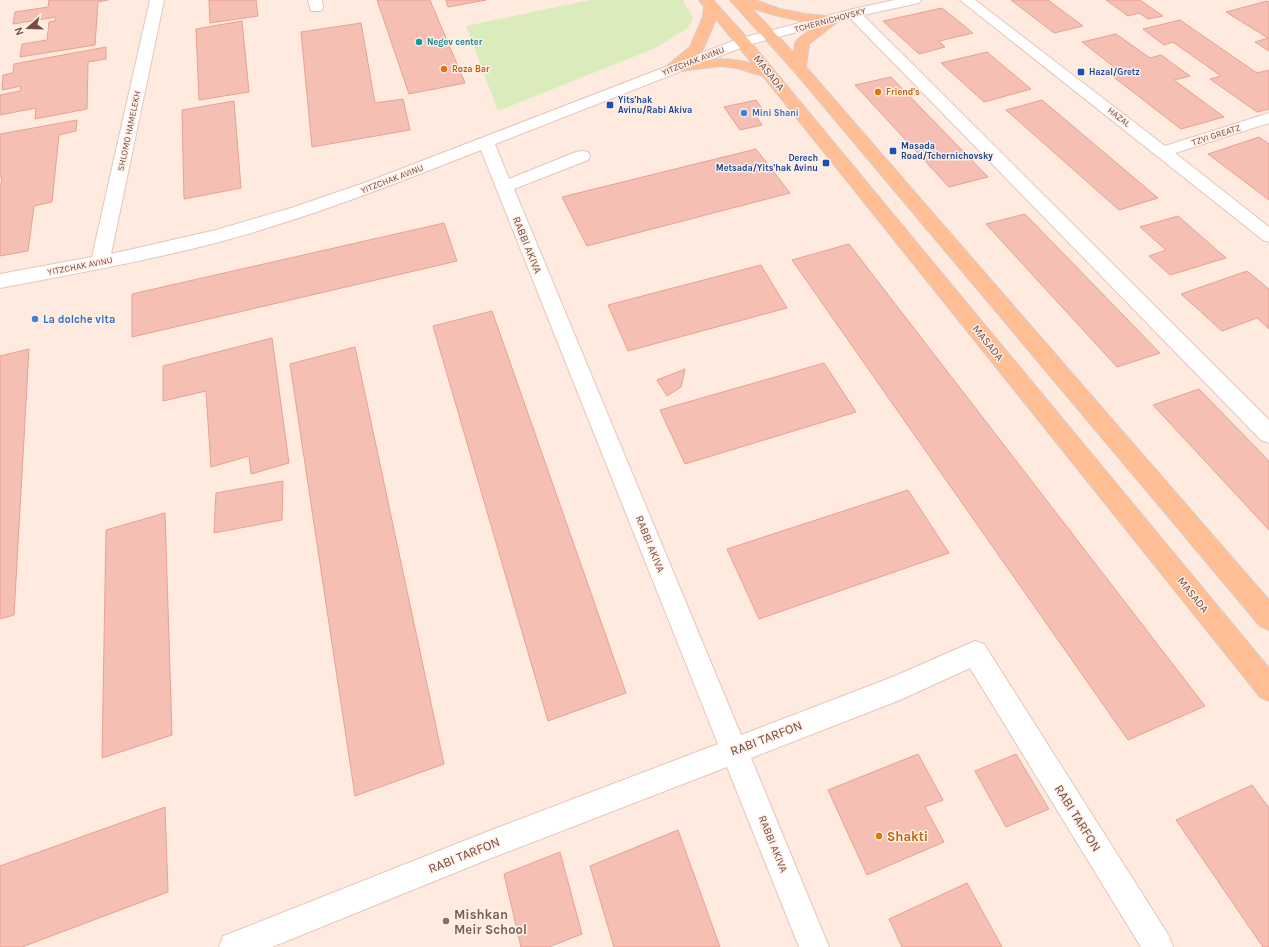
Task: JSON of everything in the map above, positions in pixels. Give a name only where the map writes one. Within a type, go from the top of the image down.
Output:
[{"type":"main road","points":[[737,0],[799,68],[1269,618]]},
{"type":"main road","points":[[742,0],[777,12],[805,18],[831,20]]},
{"type":"main road","points":[[673,68],[696,48],[710,17],[708,3]]},
{"type":"main road","name":"MASADA","points":[[708,3],[744,42],[1269,688]]},
{"type":"main road","points":[[799,68],[802,43],[831,20]]},
{"type":"main road","points":[[673,68],[721,62],[739,64],[768,73]]},
{"type":"street","name":"SHLOMO HAMELEKH","points":[[100,262],[157,0]]},
{"type":"street","name":"HAZAL","points":[[967,0],[1269,236]]},
{"type":"street","name":"TCHERNICHOVSKY","points":[[771,36],[905,1]]},
{"type":"street","points":[[853,14],[1269,434]]},
{"type":"street","name":"YITZCHAK AVINU","points":[[0,281],[137,255],[218,236],[304,210],[373,186],[673,68],[744,42],[771,36]]},
{"type":"street","name":"TZVI GREATZ","points":[[1163,152],[1269,118]]},
{"type":"street","name":"RABBI AKIVA","points":[[486,142],[814,947]]},
{"type":"street","points":[[504,187],[582,156]]},
{"type":"street","name":"RABI TARFON","points":[[234,947],[734,750],[900,687],[975,653],[1158,947]]},
{"type":"green space","points":[[590,0],[683,0],[693,18],[688,28],[653,49],[498,111],[466,26]]},
{"type":"building","points":[[49,0],[108,0],[98,2],[95,45],[20,57],[22,44],[47,40],[49,22],[55,21],[56,17],[13,24],[15,12],[48,7]]},
{"type":"building","points":[[209,0],[256,0],[258,16],[210,23]]},
{"type":"building","name":"Negev center","points":[[377,0],[430,0],[465,83],[409,94]]},
{"type":"building","name":"Negev center","points":[[446,0],[486,0],[448,7]]},
{"type":"building","points":[[1011,0],[1048,0],[1083,26],[1054,33]]},
{"type":"building","points":[[1106,0],[1140,0],[1163,16],[1148,19],[1139,13],[1128,16]]},
{"type":"building","points":[[1267,1],[1269,2],[1269,51],[1255,42],[1268,38],[1226,12]]},
{"type":"building","points":[[942,8],[973,33],[939,41],[945,47],[919,54],[883,21]]},
{"type":"building","points":[[1180,20],[1257,73],[1269,70],[1269,109],[1257,112],[1210,79],[1221,76],[1173,42],[1164,45],[1143,29]]},
{"type":"building","points":[[242,21],[249,92],[199,100],[196,29]]},
{"type":"building","points":[[361,23],[375,103],[403,99],[410,130],[312,147],[301,32]]},
{"type":"building","points":[[1116,34],[1150,58],[1161,55],[1190,76],[1174,80],[1224,117],[1181,129],[1107,72],[1118,70],[1082,42]]},
{"type":"building","points":[[106,47],[106,59],[88,62],[87,109],[35,119],[36,108],[0,115],[0,95],[20,91],[21,86],[2,90],[3,75],[13,73],[14,64]]},
{"type":"building","points":[[987,52],[1031,89],[984,102],[941,63]]},
{"type":"building","points":[[891,77],[988,177],[949,187],[855,85]]},
{"type":"building","points":[[756,100],[766,114],[756,116],[762,125],[740,130],[724,107]]},
{"type":"building","points":[[1042,100],[1158,198],[1119,210],[1006,110]]},
{"type":"building","points":[[234,101],[241,188],[184,199],[182,110]]},
{"type":"building","points":[[77,120],[76,131],[59,135],[52,202],[34,206],[28,251],[0,256],[0,190],[2,177],[0,177],[0,134]]},
{"type":"building","points":[[1259,137],[1269,144],[1269,200],[1208,154]]},
{"type":"building","points":[[756,149],[790,193],[587,246],[562,197]]},
{"type":"building","points":[[1025,214],[1160,353],[1117,367],[986,224]]},
{"type":"building","points":[[1178,216],[1226,258],[1170,275],[1149,256],[1166,250],[1140,227]]},
{"type":"building","points":[[444,223],[457,261],[132,337],[132,294]]},
{"type":"building","points":[[849,244],[1205,706],[1128,740],[792,260]]},
{"type":"building","points":[[761,265],[787,308],[628,351],[608,305]]},
{"type":"building","points":[[1247,271],[1269,289],[1269,329],[1257,318],[1222,331],[1181,294]]},
{"type":"building","points":[[492,311],[626,693],[548,721],[433,326]]},
{"type":"building","points":[[272,338],[289,463],[251,474],[249,456],[211,467],[206,391],[163,401],[163,366]]},
{"type":"building","points":[[355,347],[444,764],[355,796],[290,364]]},
{"type":"building","points":[[29,349],[14,615],[0,619],[0,356]]},
{"type":"building","points":[[824,363],[856,412],[685,464],[660,410]]},
{"type":"building","points":[[685,369],[681,387],[667,396],[657,380]]},
{"type":"building","points":[[1199,389],[1269,461],[1269,530],[1153,405]]},
{"type":"building","points":[[283,481],[282,520],[214,533],[216,493]]},
{"type":"building","points":[[908,490],[949,553],[759,619],[727,549]]},
{"type":"building","points":[[165,513],[172,735],[102,758],[106,530]]},
{"type":"building","points":[[918,754],[943,800],[925,807],[944,842],[867,875],[828,790]]},
{"type":"building","points":[[1016,754],[1049,809],[1006,827],[975,771]]},
{"type":"building","points":[[1252,785],[1269,808],[1269,947],[1263,947],[1176,820]]},
{"type":"building","points":[[165,807],[168,892],[22,947],[0,947],[0,866]]},
{"type":"building","points":[[678,830],[720,947],[614,947],[590,866]]},
{"type":"building","points":[[560,852],[582,934],[549,947],[521,947],[504,874]]},
{"type":"building","points":[[967,883],[1002,947],[902,947],[889,919]]},
{"type":"place","name":"Negev center","points":[[419,42]]},
{"type":"place","name":"Roza Bar","points":[[444,69]]},
{"type":"place","name":"Hazal/Gretz","points":[[1081,72]]},
{"type":"place","name":"Friend's","points":[[878,92]]},
{"type":"place","name":"Yits'hak Avinu/Rabi Akiva","points":[[610,105]]},
{"type":"place","name":"Mini Shani","points":[[744,113]]},
{"type":"place","name":"Masada Road/Tchernichovsky","points":[[893,151]]},
{"type":"place","name":"Derech Metsada/Yits'hak Avinu","points":[[826,163]]},
{"type":"place","name":"La dolche vita","points":[[35,319]]},
{"type":"place","name":"Shakti","points":[[879,836]]},
{"type":"place","name":"Mishkan Meir School","points":[[446,921]]}]
